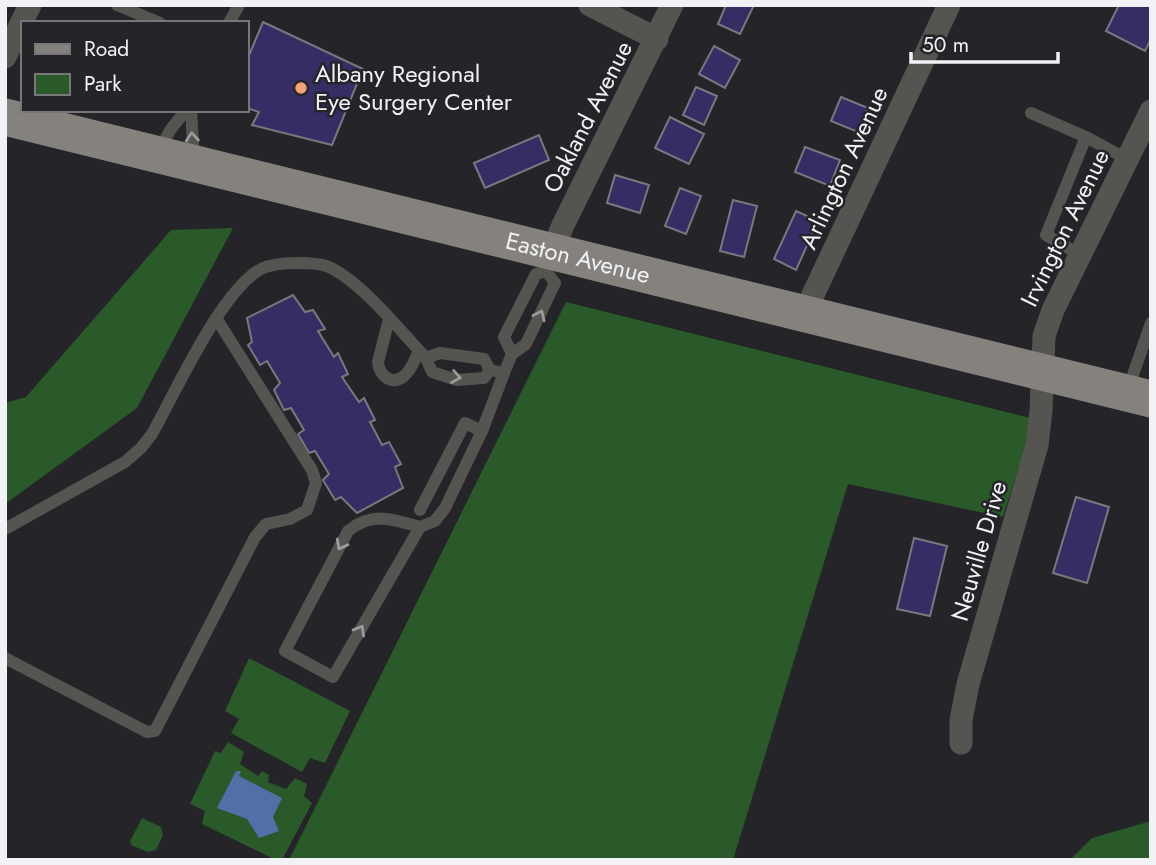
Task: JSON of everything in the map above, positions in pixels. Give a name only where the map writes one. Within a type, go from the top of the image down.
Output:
[{"type":"main road","name":"Easton Avenue","points":[[5,117],[195,164],[549,262],[804,314],[1139,396]]},
{"type":"street","points":[[22,21],[30,5]]},
{"type":"street","points":[[590,5],[657,39]]},
{"type":"street","name":"Oakland Avenue","points":[[549,262],[563,225],[672,5]]},
{"type":"street","name":"Arlington Avenue","points":[[804,314],[949,5]]},
{"type":"street","points":[[5,57],[21,24]]},
{"type":"street","name":"Irvington Avenue","points":[[1042,373],[1044,336],[1053,310],[1151,111]]},
{"type":"street","name":"Neuville Drive","points":[[961,743],[961,720],[968,684],[1037,445],[1042,373]]},
{"type":"lane","points":[[117,5],[155,21]]},
{"type":"lane","points":[[230,21],[239,5]]},
{"type":"lane","points":[[156,155],[171,129],[187,112]]},
{"type":"lane","points":[[189,112],[195,164]]},
{"type":"lane","points":[[1031,113],[1086,137],[1127,159]]},
{"type":"lane","points":[[1080,255],[1046,235],[1086,137]]},
{"type":"lane","points":[[5,529],[125,462],[141,448],[216,318],[245,280],[262,268],[308,262],[328,266],[356,285],[423,354],[432,372],[457,380],[484,379],[490,370]]},
{"type":"lane","points":[[419,527],[333,677],[285,652],[348,531],[357,524],[384,517],[419,527],[435,521],[445,508],[482,430],[512,354],[526,345],[555,283],[549,262],[536,274],[504,337],[512,354]]},
{"type":"lane","points":[[5,658],[147,732],[155,731],[255,537],[266,524],[290,519],[307,510],[316,483],[312,470],[216,318]]},
{"type":"lane","points":[[389,319],[378,362],[384,378],[394,381],[403,378],[423,354],[440,353],[484,359],[490,370]]},
{"type":"lane","points":[[1139,396],[1151,323]]},
{"type":"lane","points":[[490,370],[505,373]]},
{"type":"lane","points":[[420,510],[465,423],[482,430]]},
{"type":"green space","points":[[233,228],[137,408],[5,504],[5,403],[26,397],[171,230]]},
{"type":"green space","points":[[566,302],[1034,419],[1003,517],[848,484],[733,860],[289,860]]},
{"type":"green space","points":[[249,658],[350,711],[325,763],[310,758],[302,772],[231,733],[239,719],[225,711]]},
{"type":"green space","points":[[228,742],[244,752],[240,764],[258,776],[262,771],[269,775],[268,782],[286,789],[295,778],[307,784],[304,796],[312,803],[282,860],[276,860],[202,824],[205,811],[190,804],[215,751],[221,753]]},
{"type":"green space","points":[[142,818],[161,827],[163,835],[156,850],[148,852],[131,845],[130,841]]},
{"type":"green space","points":[[1151,821],[1151,860],[1070,860],[1092,838]]},
{"type":"water","points":[[236,771],[241,771],[239,776],[282,798],[273,817],[279,831],[259,838],[247,819],[217,808]]},
{"type":"building","points":[[726,5],[754,5],[740,34],[718,24]]},
{"type":"building","points":[[1119,5],[1151,5],[1151,39],[1145,51],[1106,31]]},
{"type":"building","name":"Albany Regional Eye Surgery Center","points":[[263,22],[363,69],[332,145],[252,125],[259,112],[248,108],[248,58]]},
{"type":"building","points":[[714,46],[740,60],[725,88],[699,74]]},
{"type":"building","points":[[696,87],[717,96],[704,125],[683,115]]},
{"type":"building","points":[[841,97],[868,108],[858,132],[831,121]]},
{"type":"building","points":[[670,117],[704,134],[689,164],[655,148]]},
{"type":"building","points":[[539,135],[549,160],[485,188],[474,163]]},
{"type":"building","points":[[805,147],[840,160],[830,186],[795,172]]},
{"type":"building","points":[[615,175],[649,185],[640,213],[607,203]]},
{"type":"building","points":[[680,188],[701,196],[686,234],[665,226]]},
{"type":"building","points":[[733,200],[757,206],[744,257],[720,251]]},
{"type":"building","points":[[796,211],[818,221],[796,270],[774,259]]},
{"type":"building","points":[[293,295],[305,312],[313,310],[325,329],[318,331],[334,357],[338,353],[348,374],[342,377],[359,402],[364,398],[375,420],[370,422],[382,445],[389,442],[401,464],[395,467],[403,488],[357,513],[341,497],[335,500],[323,480],[329,474],[315,451],[309,453],[298,434],[304,430],[291,408],[284,410],[274,390],[280,383],[267,361],[260,365],[248,345],[252,342],[247,318]]},
{"type":"building","points":[[1076,497],[1109,507],[1087,583],[1053,573]]},
{"type":"building","points":[[914,538],[947,546],[930,616],[897,609]]},
{"type":"place","name":"Albany Regional Eye Surgery Center","points":[[301,88]]}]
